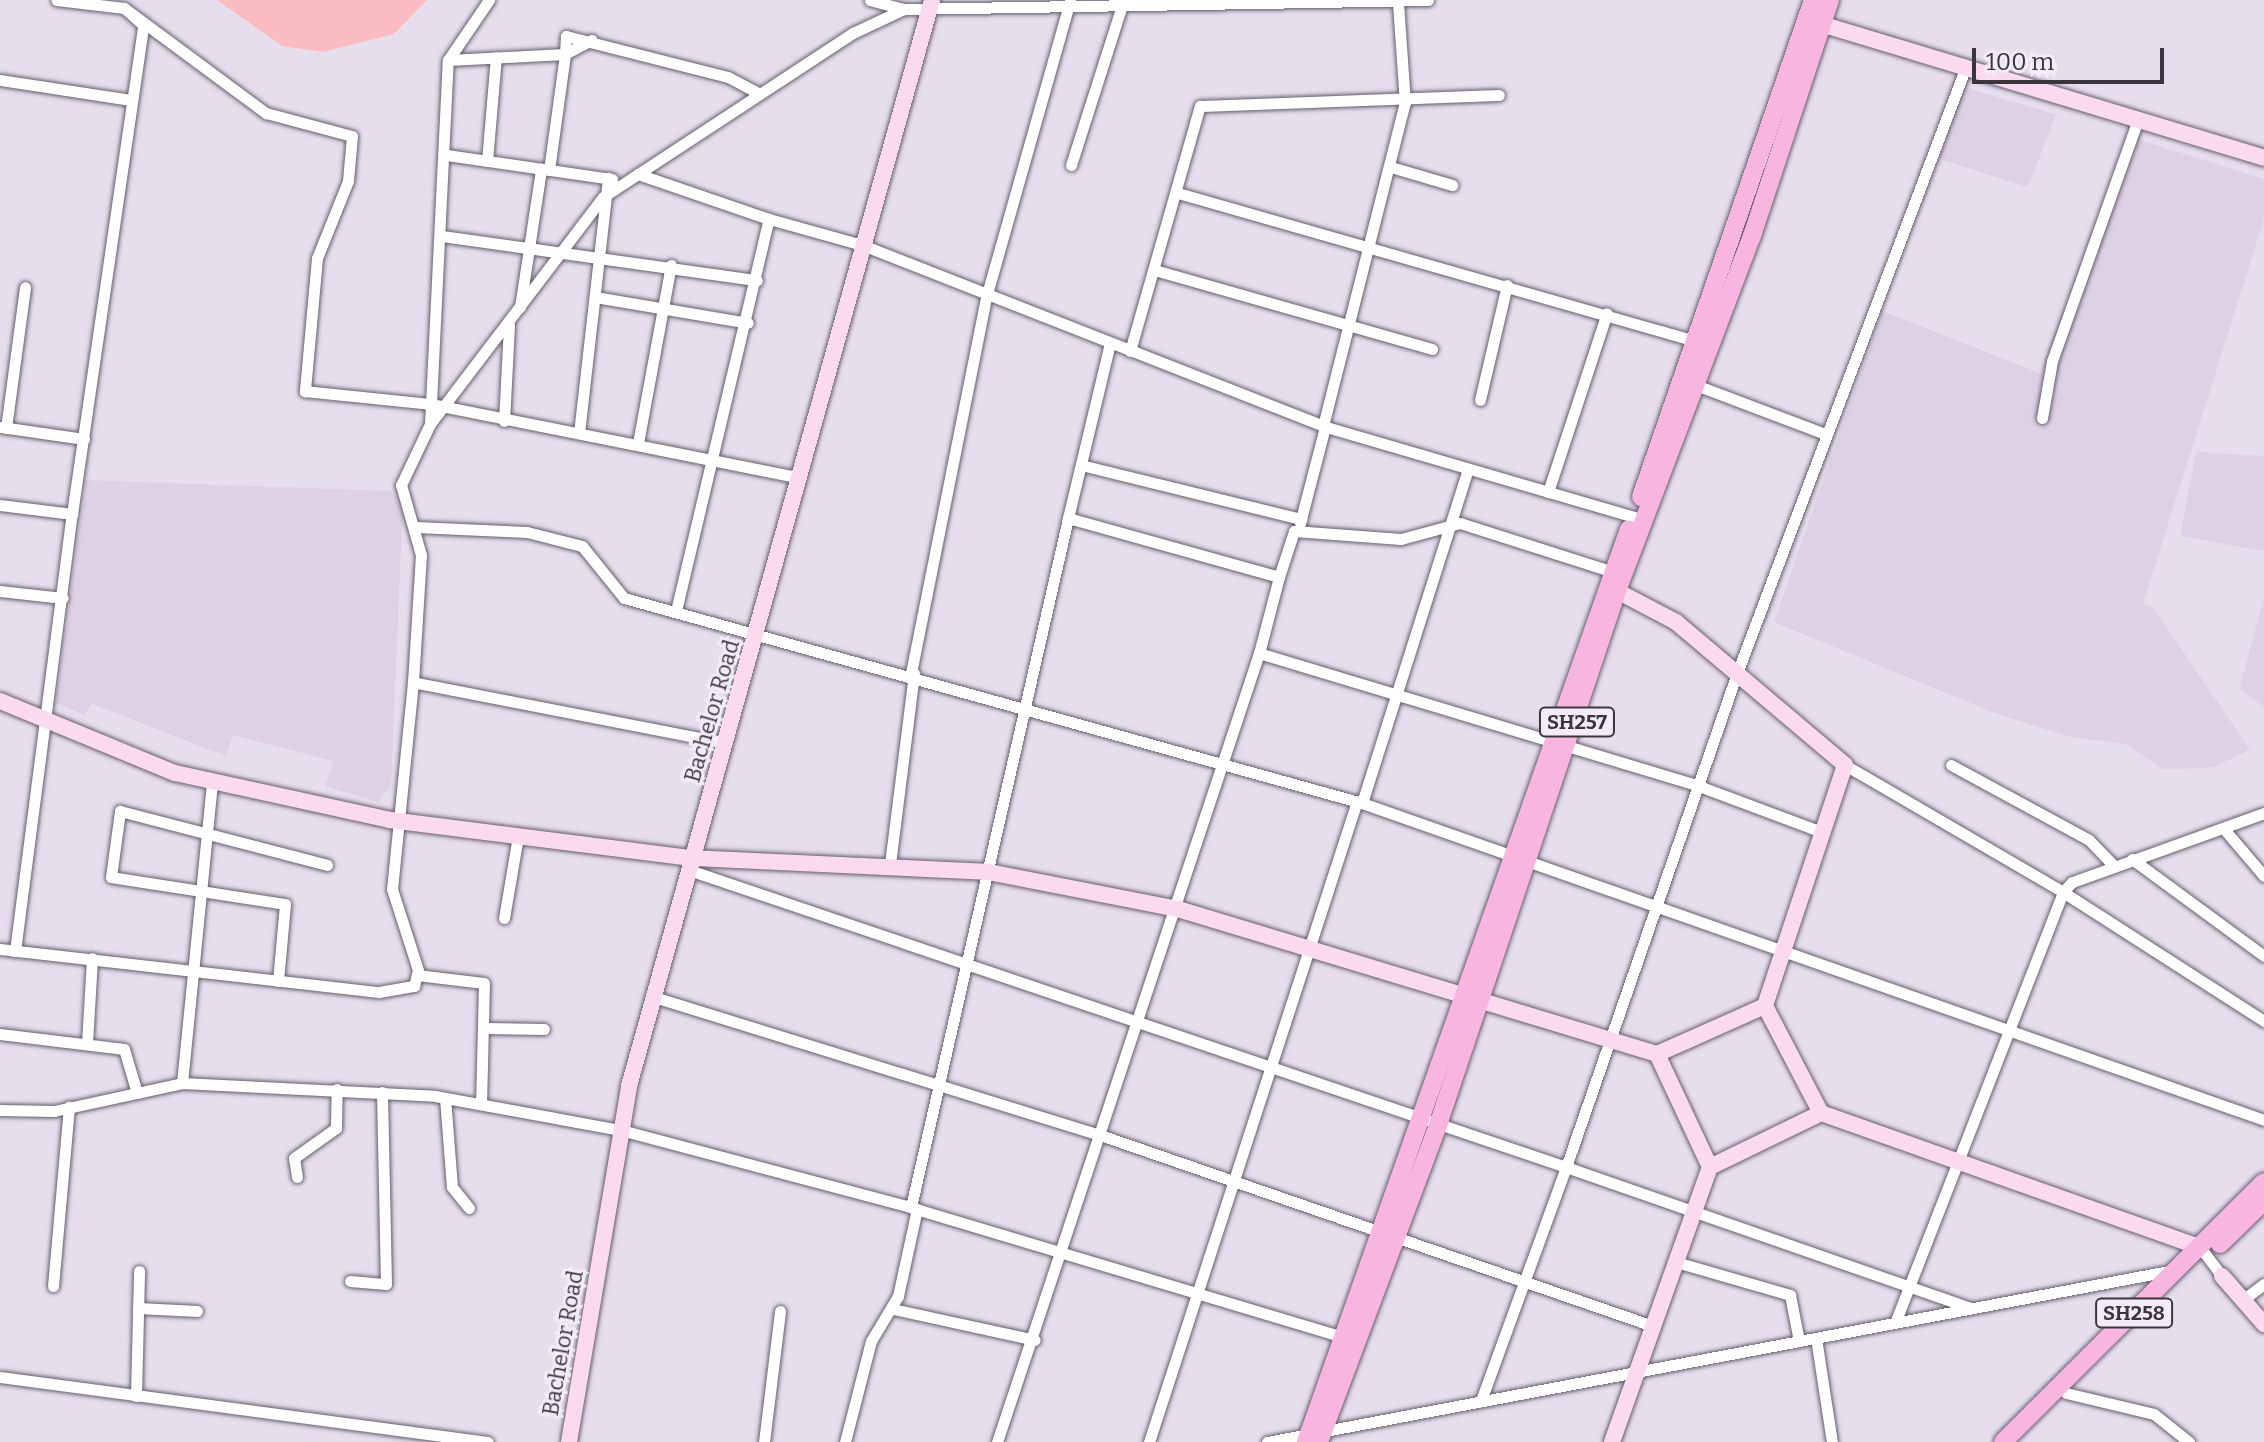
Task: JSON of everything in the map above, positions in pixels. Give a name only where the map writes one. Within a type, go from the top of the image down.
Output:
[{"type":"main road","name":"SH257","points":[[1314,1437],[1431,1119],[1521,857],[1549,746],[1610,571],[1639,519],[1696,385],[1814,22],[1813,0]]},
{"type":"main road","name":"SH257","points":[[1521,857],[1568,751],[1695,341],[1814,22],[1830,0]]},
{"type":"main road","name":"SH258","points":[[2016,1442],[2203,1252],[2264,1182]]},
{"type":"main road","name":"SH258","points":[[2003,1442],[2178,1269],[2264,1201]]},
{"type":"main road","name":"SH257","points":[[1314,1437],[1343,1337],[1388,1237]]},
{"type":"street","points":[[56,0],[124,8],[266,113],[352,136],[348,181],[317,258],[305,391],[431,404],[445,412],[715,455],[800,478]]},
{"type":"street","points":[[0,949],[399,992],[414,986],[417,975],[392,889],[413,682],[421,555],[416,527],[401,485],[430,424],[447,155],[448,60],[489,0]]},
{"type":"street","points":[[870,0],[904,9]]},
{"type":"street","points":[[430,424],[445,412],[603,197],[760,94],[904,9],[930,5],[1069,4],[1121,8],[1148,4],[1398,3],[1428,0]]},
{"type":"street","points":[[997,1442],[1035,1340],[1228,760],[1279,577],[1298,532],[1374,249],[1405,103],[1398,3]]},
{"type":"street","points":[[890,864],[912,674],[987,294],[1069,4]]},
{"type":"street","name":"Bachelor Road","points":[[569,1442],[621,1130],[654,997],[930,5]]},
{"type":"street","points":[[15,951],[48,718],[72,514],[143,25],[124,8]]},
{"type":"street","points":[[1071,165],[1121,8]]},
{"type":"street","points":[[1814,22],[2264,158]]},
{"type":"street","points":[[520,310],[566,36],[728,77],[760,94]]},
{"type":"street","points":[[448,60],[565,54]]},
{"type":"street","points":[[487,161],[496,57]]},
{"type":"street","points":[[1481,1401],[1566,1167],[1606,1036],[1658,909],[1737,673],[1965,69]]},
{"type":"street","points":[[0,80],[130,100]]},
{"type":"street","points":[[1130,351],[1158,271],[1200,106],[1405,103],[1499,95]]},
{"type":"street","points":[[2042,418],[2052,361],[2137,122]]},
{"type":"street","points":[[447,155],[626,181]]},
{"type":"street","points":[[1391,167],[1452,185]]},
{"type":"street","points":[[638,174],[769,219],[862,245],[1324,426],[1639,519]]},
{"type":"street","points":[[579,433],[607,178]]},
{"type":"street","points":[[1178,193],[1607,313],[1695,341]]},
{"type":"street","points":[[676,611],[748,323],[769,219]]},
{"type":"street","points":[[442,236],[566,249],[757,280]]},
{"type":"street","points":[[638,443],[660,308],[671,265]]},
{"type":"street","points":[[1158,271],[1432,349]]},
{"type":"street","points":[[1480,400],[1507,285]]},
{"type":"street","points":[[25,287],[3,428],[84,439]]},
{"type":"street","points":[[595,297],[748,323]]},
{"type":"street","points":[[1548,492],[1607,313]]},
{"type":"street","points":[[504,421],[509,325]]},
{"type":"street","points":[[845,1442],[871,1341],[893,1309],[938,1084],[988,872],[1023,703],[1110,343]]},
{"type":"street","points":[[1696,385],[1825,434]]},
{"type":"street","points":[[1081,465],[1301,519]]},
{"type":"street","points":[[1149,1442],[1201,1290],[1307,946],[1359,802],[1468,469]]},
{"type":"street","points":[[0,505],[72,514]]},
{"type":"street","points":[[1068,518],[1279,577]]},
{"type":"street","points":[[416,527],[527,532],[582,546],[624,598],[1228,760],[1521,857],[1658,909],[1783,948],[2005,1033],[2264,1120]]},
{"type":"street","points":[[1298,532],[1401,539],[1450,527],[1495,529],[1610,571]]},
{"type":"street","points":[[0,591],[63,598]]},
{"type":"street","points":[[1617,591],[1676,622],[1845,765],[2063,892],[2264,1021]]},
{"type":"street","points":[[1259,653],[1549,746],[1699,786],[1822,832]]},
{"type":"street","points":[[413,682],[726,743]]},
{"type":"street","points":[[0,701],[48,718],[175,773],[397,821],[518,836],[690,864],[890,864],[988,872],[1178,909],[1474,994],[1657,1054],[1765,1006]]},
{"type":"street","points":[[1845,765],[1765,1006],[1821,1113],[2203,1252],[2264,1324]]},
{"type":"street","points":[[1951,765],[2089,840],[2114,866]]},
{"type":"street","points":[[182,1083],[212,781]]},
{"type":"street","points":[[278,981],[285,904],[111,877],[120,811],[327,865]]},
{"type":"street","points":[[1895,1322],[1954,1162],[2063,892],[2114,866],[2264,813]]},
{"type":"street","points":[[2224,829],[2264,876]]},
{"type":"street","points":[[504,918],[518,836]]},
{"type":"street","points":[[2132,859],[2264,956]]},
{"type":"street","points":[[690,864],[967,964],[1431,1119],[1971,1308]]},
{"type":"street","points":[[87,1043],[92,958]]},
{"type":"street","points":[[417,975],[484,983],[486,1028],[481,1104]]},
{"type":"street","points":[[654,997],[1103,1136],[1388,1237],[1653,1326]]},
{"type":"street","points":[[486,1028],[544,1029]]},
{"type":"street","points":[[0,1034],[124,1049],[137,1093]]},
{"type":"street","points":[[1657,1054],[1710,1167]]},
{"type":"street","points":[[0,1110],[69,1107],[182,1083],[382,1092],[481,1104],[621,1130],[914,1208],[1201,1290],[1343,1337]]},
{"type":"street","points":[[297,1177],[294,1158],[336,1128],[337,1089]]},
{"type":"street","points":[[350,1281],[386,1284],[382,1092]]},
{"type":"street","points":[[445,1098],[452,1187],[469,1208]]},
{"type":"street","points":[[53,1286],[69,1107]]},
{"type":"street","points":[[1612,1442],[1710,1167],[1821,1113]]},
{"type":"street","points":[[1676,1262],[1790,1295],[1799,1341]]},
{"type":"street","points":[[1267,1442],[1314,1437],[1481,1401],[2178,1269]]},
{"type":"street","points":[[136,1396],[139,1271]]},
{"type":"street","points":[[2244,1299],[2264,1284]]},
{"type":"street","points":[[138,1308],[197,1311]]},
{"type":"street","points":[[893,1309],[1035,1340]]},
{"type":"street","points":[[764,1442],[780,1311]]},
{"type":"street","points":[[1816,1338],[1832,1442]]},
{"type":"street","points":[[0,1377],[488,1442]]},
{"type":"street","points":[[2066,1393],[2154,1414],[2189,1442]]},
{"type":"shaded area","points":[[217,0],[427,0],[394,34],[323,52],[282,46]]},
{"type":"shaded area","points":[[1965,87],[2056,115],[2028,187],[1936,158]]},
{"type":"shaded area","points":[[2128,136],[2264,179],[2264,219],[2143,604],[2153,607],[2250,750],[2213,767],[2163,770],[2127,744],[2070,737],[1992,712],[1774,622],[1882,311],[2040,373]]},
{"type":"shaded area","points":[[2196,452],[2264,456],[2264,551],[2180,536]]},
{"type":"shaded area","points":[[86,480],[390,491],[403,501],[391,785],[378,802],[325,786],[333,761],[233,735],[226,756],[92,704],[84,715],[56,703]]},
{"type":"shaded area","points":[[2264,598],[2264,707],[2239,689]]}]
